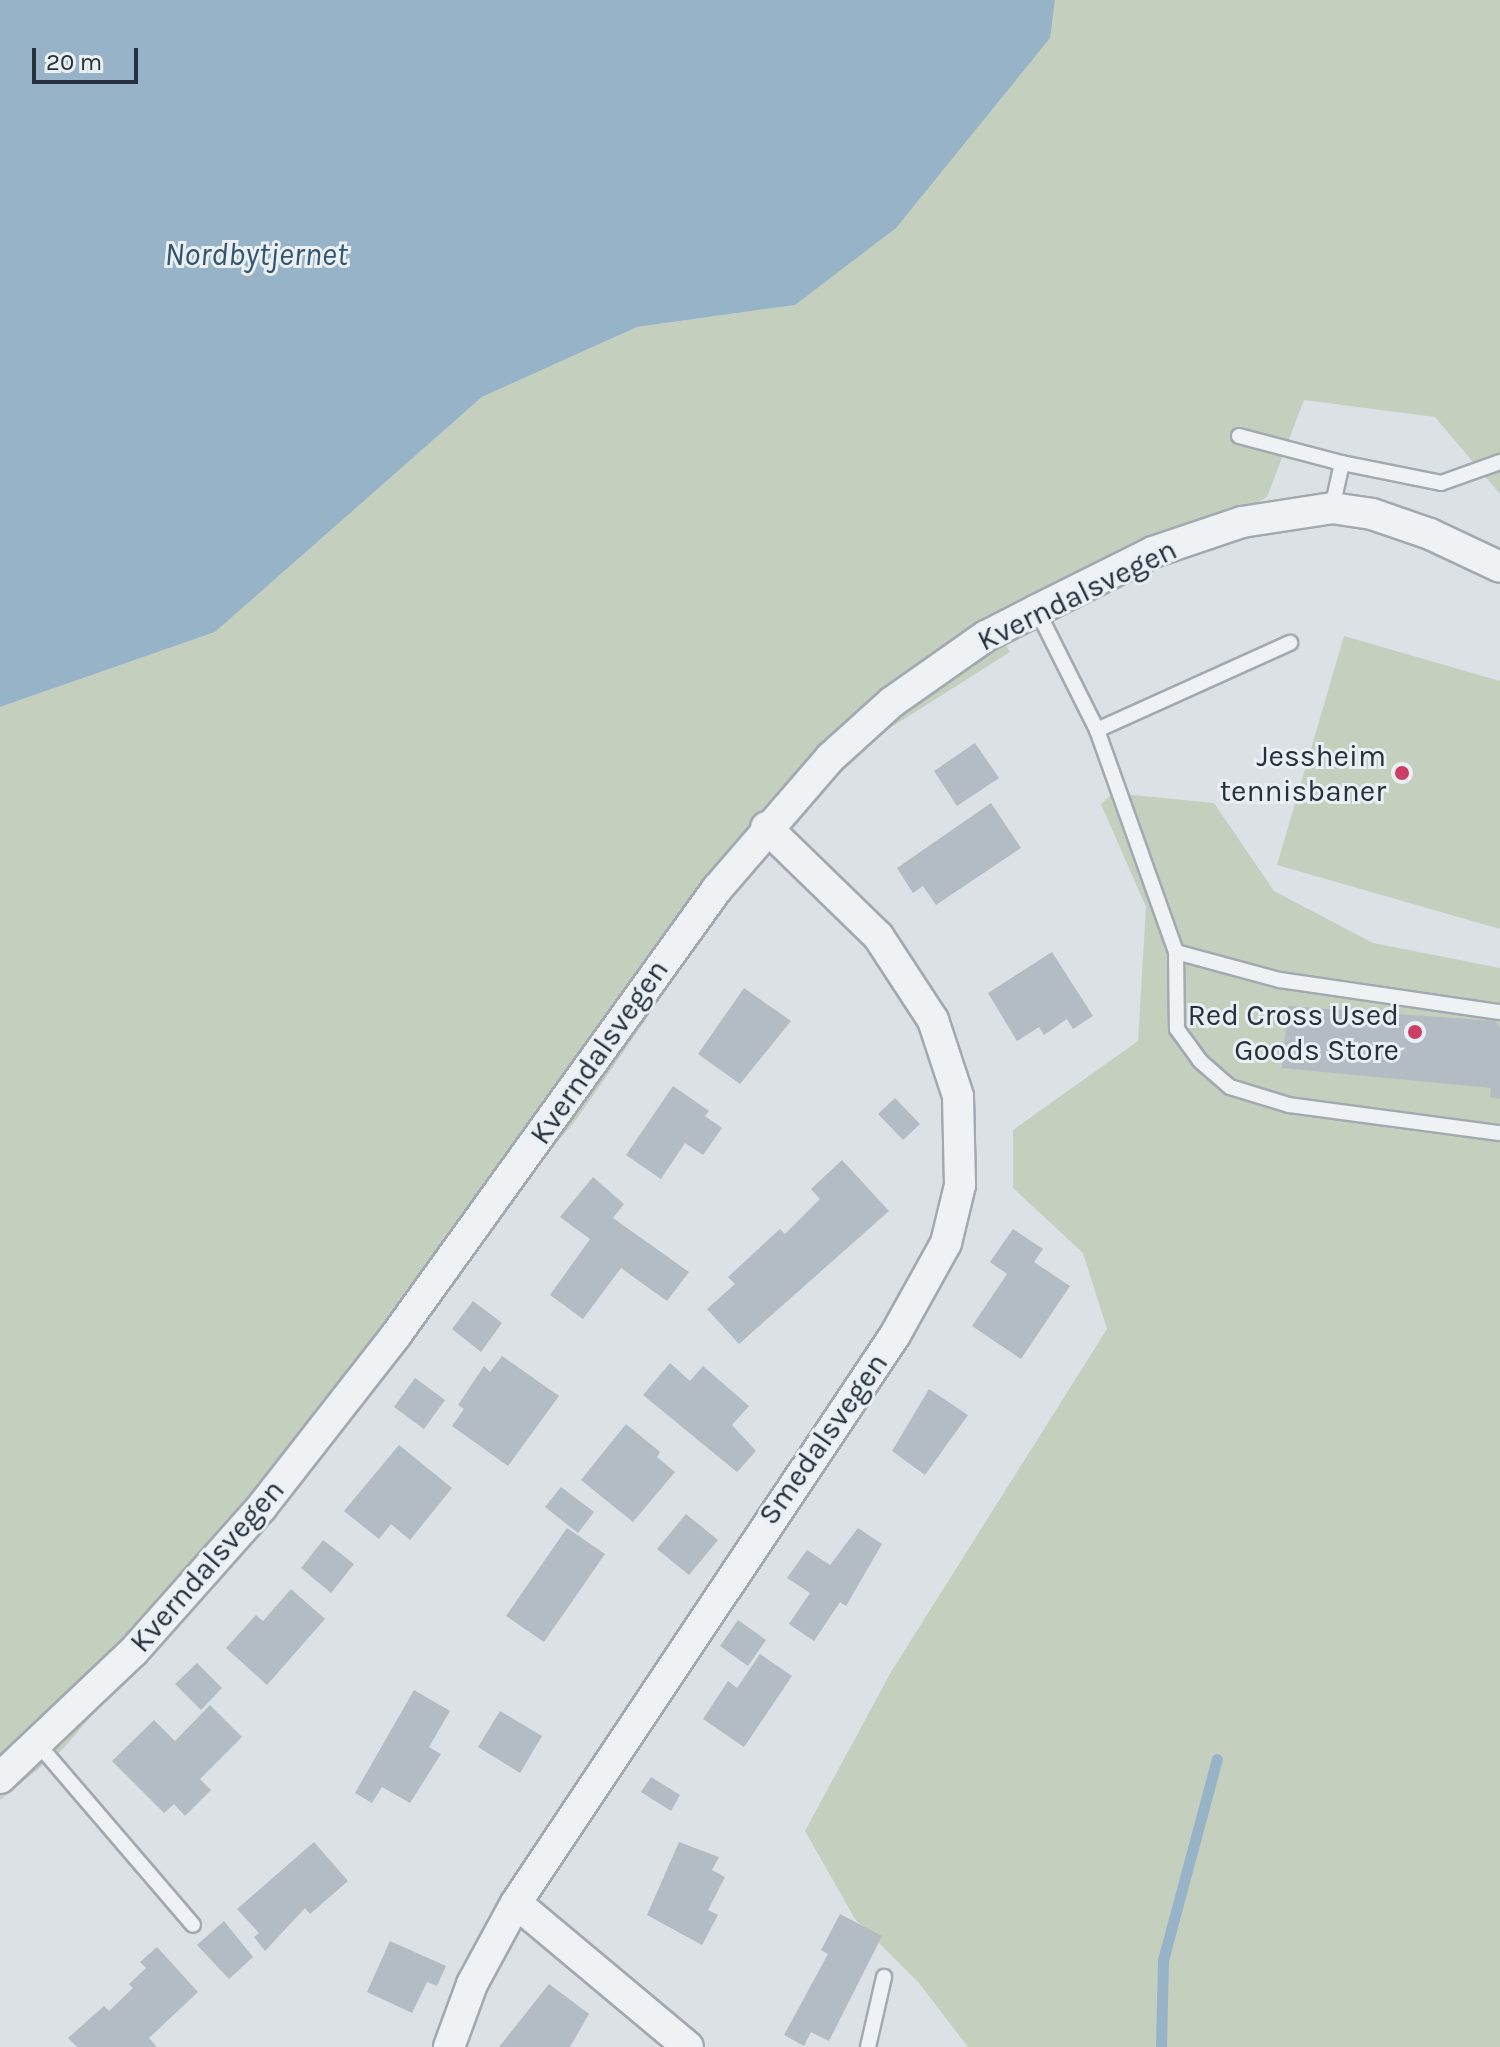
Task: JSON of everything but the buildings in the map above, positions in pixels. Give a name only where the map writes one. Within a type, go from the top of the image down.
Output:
[{"type":"street","name":"Kverndalsvegen","points":[[0,1778],[133,1652],[261,1508],[396,1335],[651,976],[766,827],[830,758],[892,702],[986,636],[1167,547],[1242,522],[1332,508],[1372,514],[1430,534],[1500,567]]},
{"type":"street","name":"Smedalsvegen","points":[[449,2047],[472,1984],[516,1903],[895,1335],[946,1243],[960,1185],[958,1096],[933,1020],[878,936],[766,827]]},
{"type":"street","points":[[516,1903],[688,2047]]},
{"type":"lane","points":[[1239,436],[1342,463],[1441,483],[1500,462]]},
{"type":"lane","points":[[1332,508],[1342,463]]},
{"type":"lane","points":[[1037,610],[1097,730],[1176,952],[1177,1029],[1200,1061],[1230,1087],[1289,1105],[1500,1133]]},
{"type":"lane","points":[[1097,730],[1290,643]]},
{"type":"lane","points":[[1176,952],[1280,980],[1500,1012]]},
{"type":"lane","points":[[38,1744],[193,1925]]},
{"type":"lane","points":[[868,2047],[884,1977]]},
{"type":"green space","points":[[1055,0],[1500,0],[1500,494],[1435,417],[1304,400],[1267,497],[1130,579],[1014,631],[1005,644],[1010,652],[863,745],[774,835],[576,1120],[446,1273],[323,1443],[63,1749],[0,1800],[0,707],[215,632],[482,397],[637,327],[795,305],[1049,38]]},
{"type":"green space","name":"Jessheim tennisbaner","points":[[1344,636],[1500,681],[1500,929],[1277,865]]},
{"type":"green space","points":[[1113,793],[1214,803],[1274,891],[1373,943],[1500,968],[1500,2047],[968,2047],[919,1983],[855,1919],[805,1831],[891,1672],[1107,1329],[1083,1253],[1013,1188],[1013,1130],[1138,1041],[1146,907],[1101,804]]},
{"type":"water","name":"Nordbytjernet","points":[[0,0],[1055,0],[1050,38],[896,228],[795,305],[637,327],[482,397],[215,632],[0,707]]},
{"type":"waterway","points":[[1161,2047],[1163,1960],[1217,1759]]},
{"type":"place","name":"Jessheim tennisbaner","points":[[1402,773]]},
{"type":"place","name":"Red Cross Used Goods Store","points":[[1415,1032]]}]
